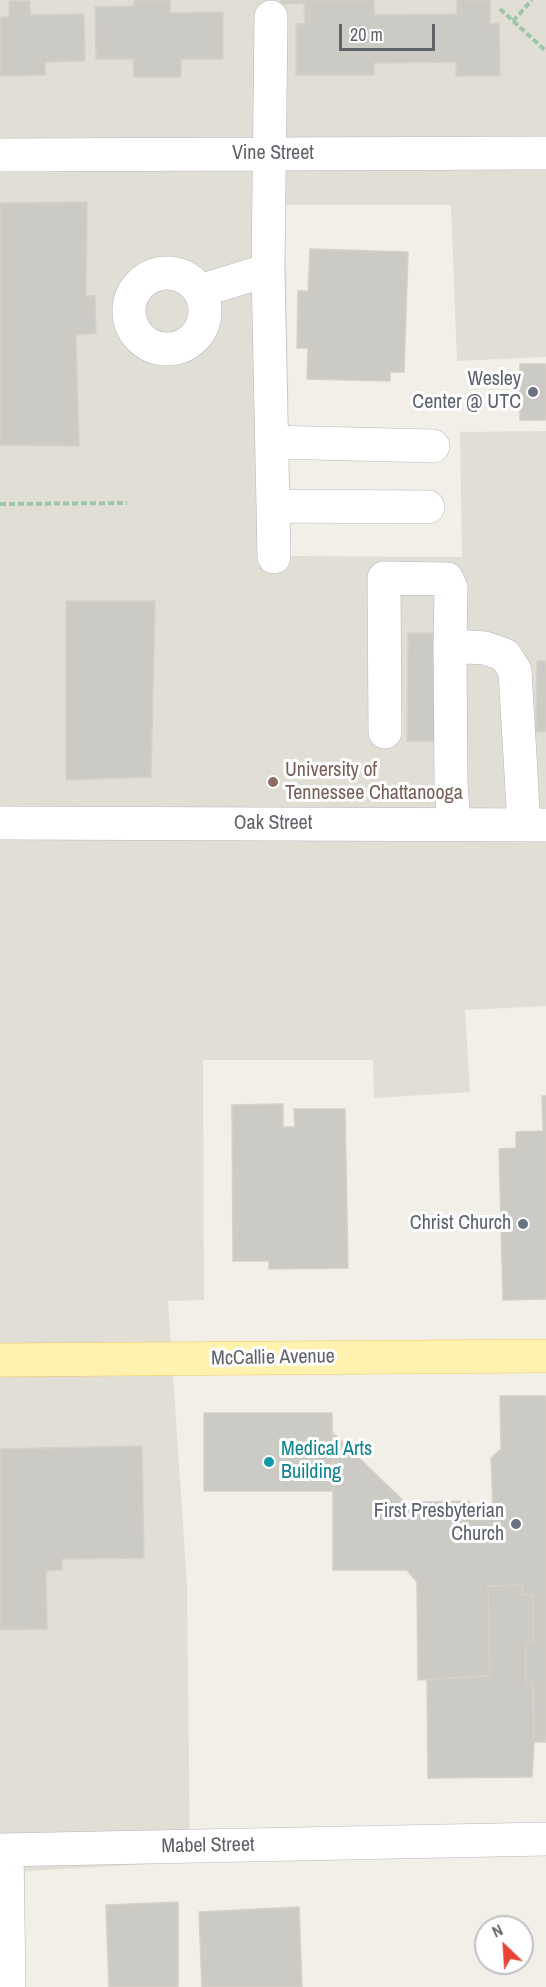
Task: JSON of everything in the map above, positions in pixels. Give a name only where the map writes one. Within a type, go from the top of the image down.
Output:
[{"type":"main road","name":"McCallie Avenue","points":[[0,1360],[546,1356]]},
{"type":"street","points":[[271,17],[268,270],[274,557]]},
{"type":"street","name":"Vine Street","points":[[0,155],[546,153]]},
{"type":"street","points":[[200,291],[268,270]]},
{"type":"street","points":[[272,442],[433,446]]},
{"type":"street","points":[[273,506],[428,507]]},
{"type":"street","points":[[385,732],[384,578],[447,579],[451,588],[451,784],[454,824]]},
{"type":"street","points":[[450,646],[485,648],[505,655],[515,670],[535,825]]},
{"type":"street","name":"Oak Street","points":[[0,822],[535,825]]},
{"type":"street","name":"Mabel Street","points":[[9,1987],[4,1850],[546,1839]]},
{"type":"path","points":[[513,21],[531,0]]},
{"type":"path","points":[[500,9],[546,51]]},
{"type":"path","points":[[0,504],[127,502]]},
{"type":"shaded area","name":"University of Tennessee Chattanooga","points":[[0,0],[546,0],[546,357],[457,361],[451,205],[285,205],[291,556],[462,557],[460,432],[546,431],[546,1006],[465,1010],[470,1092],[374,1098],[373,1060],[203,1060],[204,1300],[168,1301],[187,1585],[190,1862],[25,1871],[23,1987],[0,1987]]},
{"type":"building","points":[[134,0],[170,0],[170,13],[223,12],[223,59],[181,59],[181,77],[134,77],[133,59],[96,59],[95,7],[134,6]]},
{"type":"building","points":[[281,0],[374,0],[374,15],[457,14],[457,0],[490,0],[490,24],[499,23],[500,76],[456,76],[456,62],[374,63],[374,75],[296,75],[296,24],[305,24],[304,3],[281,4]]},
{"type":"building","points":[[9,1],[30,1],[30,15],[84,14],[85,61],[45,62],[45,75],[0,76],[0,17],[9,17]]},
{"type":"building","points":[[87,202],[86,296],[95,296],[96,333],[76,335],[79,446],[0,445],[0,203]]},
{"type":"building","points":[[310,249],[408,252],[404,372],[390,372],[390,381],[307,379],[308,348],[297,348],[298,291],[308,291]]},
{"type":"building","name":"Wesley Center @ UTC","points":[[520,364],[546,364],[546,420],[520,420]]},
{"type":"building","points":[[66,601],[155,601],[151,777],[66,780]]},
{"type":"building","points":[[408,633],[442,633],[440,741],[407,741]]},
{"type":"building","points":[[537,661],[546,661],[546,731],[536,732]]},
{"type":"building","name":"Christ Church","points":[[542,1096],[546,1096],[546,1299],[503,1300],[499,1149],[516,1148],[516,1132],[543,1131]]},
{"type":"building","points":[[283,1104],[283,1127],[295,1127],[294,1109],[345,1109],[348,1268],[269,1269],[269,1261],[233,1261],[232,1105]]},
{"type":"building","points":[[500,1396],[546,1396],[546,1742],[534,1742],[533,1683],[526,1683],[526,1644],[533,1643],[533,1595],[522,1595],[523,1585],[488,1586],[490,1676],[418,1680],[417,1582],[407,1570],[333,1570],[333,1433],[415,1512],[416,1502],[469,1501],[470,1508],[493,1507],[491,1458],[501,1449]]},
{"type":"building","name":"Medical Arts Building","points":[[204,1413],[332,1413],[333,1491],[204,1491]]},
{"type":"building","points":[[142,1446],[144,1558],[62,1559],[62,1570],[46,1571],[47,1629],[0,1630],[0,1449]]},
{"type":"building","points":[[523,1585],[522,1595],[533,1595],[533,1643],[526,1644],[526,1683],[533,1683],[532,1777],[428,1778],[427,1679],[490,1676],[488,1586]]},
{"type":"building","points":[[178,1902],[178,1987],[109,1987],[106,1905]]},
{"type":"building","points":[[299,1907],[302,1987],[202,1987],[199,1912]]},
{"type":"place","name":"Wesley Center @ UTC","points":[[533,392]]},
{"type":"place","name":"University of Tennessee Chattanooga","points":[[273,782]]},
{"type":"place","name":"Christ Church","points":[[523,1224]]},
{"type":"place","name":"Medical Arts Building","points":[[269,1462]]},
{"type":"place","name":"First Presbyterian Church","points":[[516,1524]]}]
